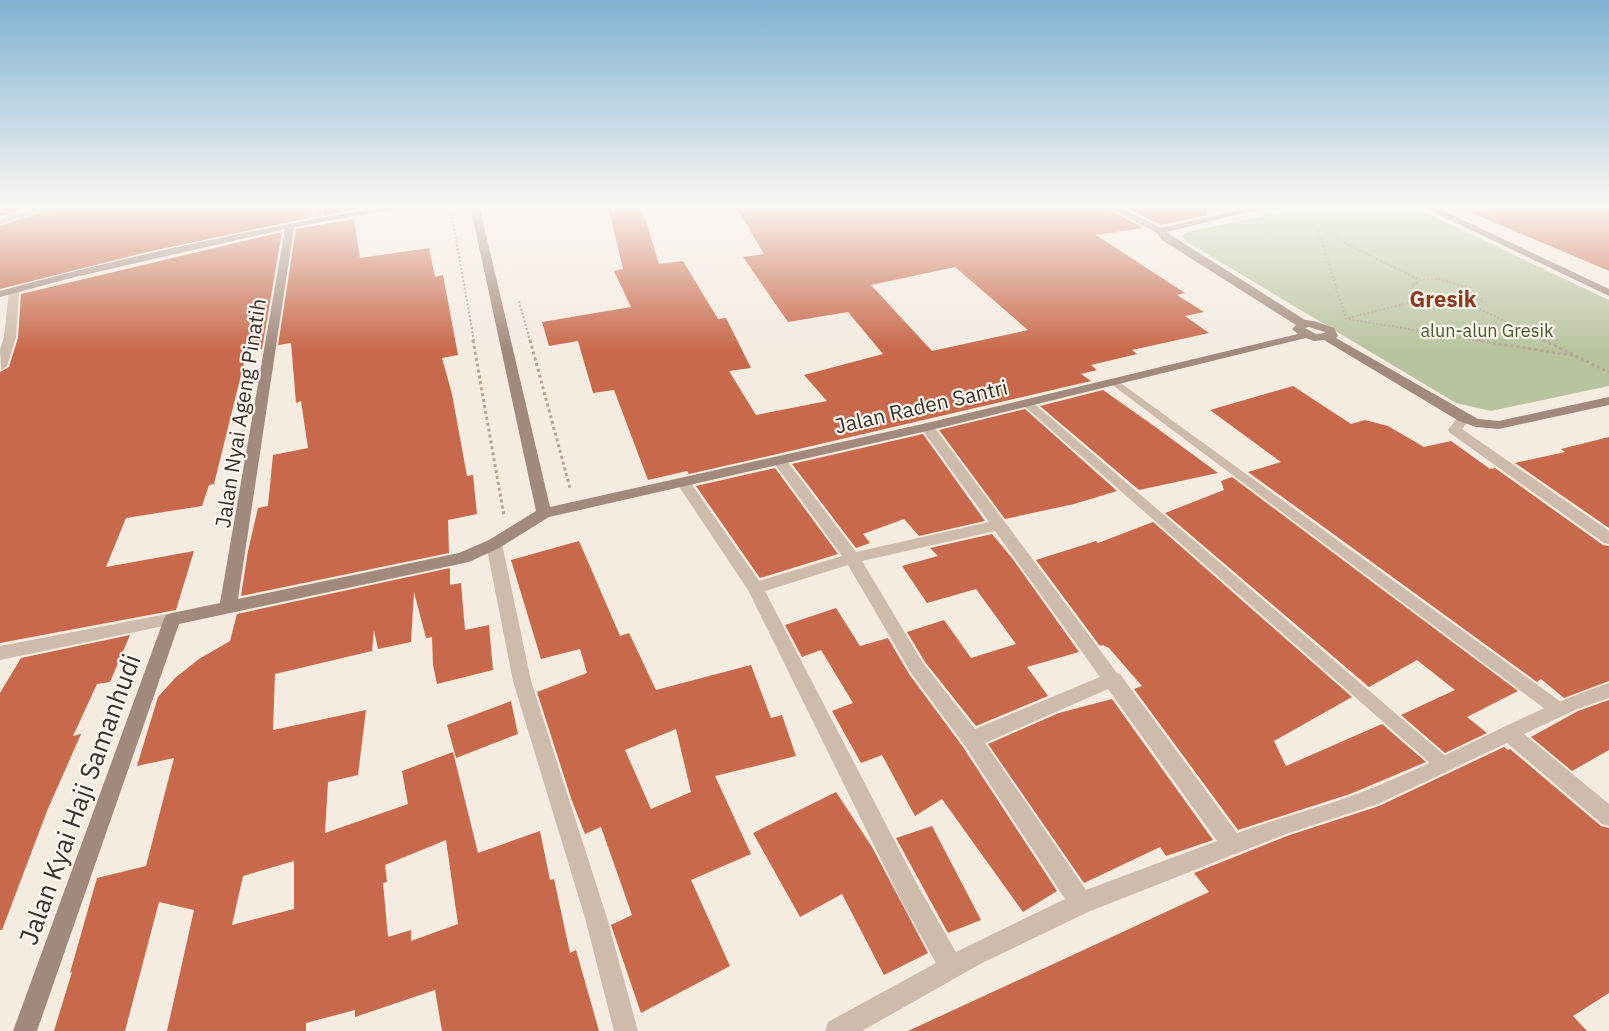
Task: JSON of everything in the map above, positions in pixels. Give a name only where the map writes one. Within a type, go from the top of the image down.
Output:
[{"type":"main road","points":[[0,294],[73,274],[165,253]]},
{"type":"main road","name":"Jalan Nyai Ageng Pinatih","points":[[228,607],[285,253]]},
{"type":"main road","points":[[485,253],[544,513]]},
{"type":"main road","points":[[1188,253],[1305,330],[1317,324],[1330,330],[1333,333],[1328,338],[1476,423],[1499,425],[1609,401]]},
{"type":"main road","points":[[1525,253],[1609,293]]},
{"type":"main road","name":"Jalan Raden Santri","points":[[172,619],[463,558],[501,539],[544,513],[927,428],[1115,382],[1305,330]]},
{"type":"main road","name":"Jalan Kyai Haji Samanhudi","points":[[25,1031],[172,619]]},
{"type":"street","points":[[1,366],[10,337],[14,291]]},
{"type":"street","points":[[1464,418],[1455,430],[1609,539]]},
{"type":"street","points":[[927,428],[1114,679],[1233,845]]},
{"type":"street","points":[[779,460],[852,558],[917,668],[972,740],[1082,903]]},
{"type":"street","points":[[683,482],[755,588],[910,894],[952,967]]},
{"type":"street","points":[[755,588],[852,558],[999,525]]},
{"type":"street","points":[[501,539],[522,681],[596,918],[626,1031]]},
{"type":"street","points":[[0,653],[172,619]]},
{"type":"street","points":[[972,740],[999,726],[1114,679]]},
{"type":"street","points":[[837,1031],[952,967],[1082,903],[1285,825],[1371,798],[1559,710],[1609,690]]},
{"type":"street","points":[[1510,734],[1609,817]]},
{"type":"lane","points":[[1115,382],[1559,710]]},
{"type":"lane","points":[[1027,403],[1444,765]]},
{"type":"path","points":[[457,253],[501,539]]},
{"type":"path","points":[[1325,253],[1346,319]]},
{"type":"path","points":[[1365,253],[1420,280],[1438,279],[1469,288],[1483,301],[1475,307]]},
{"type":"path","points":[[1420,280],[1412,286],[1425,299],[1446,306],[1475,307],[1609,372]]},
{"type":"path","points":[[518,298],[574,506]]},
{"type":"path","points":[[1346,319],[1425,299]]},
{"type":"path","points":[[1346,319],[1576,356]]},
{"type":"green space","name":"alun-alun Gresik","points":[[1206,253],[1510,253],[1609,300],[1609,386],[1491,411],[1456,403]]},
{"type":"building","points":[[0,253],[143,253],[0,289]]},
{"type":"building","points":[[193,253],[278,253],[262,349],[247,351],[214,484],[209,485],[202,506],[126,518],[106,567],[194,551],[176,610],[0,643],[0,372],[9,367],[18,338],[21,294]]},
{"type":"building","points":[[292,253],[359,253],[360,258],[394,253],[430,253],[435,277],[443,275],[458,355],[442,358],[452,394],[467,476],[473,475],[477,514],[448,520],[449,553],[241,596],[258,508],[268,506],[273,455],[308,448],[301,401],[296,403],[291,343],[278,345]]},
{"type":"building","points":[[619,253],[656,253],[659,264],[683,261],[718,319],[726,318],[751,368],[729,371],[756,415],[827,401],[804,375],[883,354],[848,312],[788,322],[743,257],[763,253],[1124,253],[1185,293],[1177,295],[1204,312],[1185,316],[1209,333],[1132,350],[1137,354],[1091,365],[1097,370],[1081,374],[1091,381],[689,474],[687,471],[648,480],[614,390],[593,393],[578,341],[549,346],[542,322],[631,307],[614,271],[623,269]],"holes":[[[955,267],[1028,330],[932,351],[871,285]]]},
{"type":"building","points":[[1567,253],[1609,253],[1609,271]]},
{"type":"building","points":[[1293,386],[1351,424],[1365,420],[1388,426],[1424,447],[1451,441],[1490,469],[1495,468],[1603,545],[1609,546],[1609,681],[1564,698],[1541,679],[1537,682],[1248,472],[1281,462],[1210,410]]},
{"type":"building","points":[[1103,390],[1218,473],[1139,490],[1040,406]]},
{"type":"building","points":[[1025,409],[1117,491],[1074,504],[1005,519],[939,430]]},
{"type":"building","points":[[923,434],[985,521],[919,536],[904,519],[863,534],[870,543],[856,548],[792,464]]},
{"type":"building","points":[[1609,437],[1609,528],[1515,463],[1565,452],[1561,449]]},
{"type":"building","points":[[775,468],[838,554],[760,578],[696,486]]},
{"type":"building","points":[[1232,477],[1518,691],[1467,717],[1487,733],[1445,753],[1401,715],[1455,690],[1417,660],[1369,687],[1165,513],[1224,490],[1221,481]]},
{"type":"building","points":[[1153,522],[1352,697],[1274,741],[1286,766],[1382,724],[1426,762],[1350,794],[1238,830],[1134,689],[1142,686],[1109,648],[1100,646],[1036,560],[1096,541],[1098,543]]},
{"type":"building","points":[[992,534],[1012,558],[1079,652],[1027,667],[1048,696],[976,726],[925,662],[907,632],[944,620],[971,658],[1016,644],[976,589],[927,603],[902,566],[938,556],[930,548]]},
{"type":"building","points":[[579,541],[620,636],[629,633],[656,690],[751,665],[771,718],[782,715],[796,756],[715,776],[751,854],[691,880],[730,966],[641,1013],[611,925],[632,915],[601,827],[585,834],[537,692],[587,673],[580,649],[541,659],[511,560]],"holes":[[[676,729],[691,792],[651,809],[625,750]]]},
{"type":"building","points":[[450,568],[450,585],[461,583],[465,630],[489,625],[493,670],[437,684],[433,665],[432,637],[426,638],[414,592],[411,642],[378,649],[374,630],[372,651],[275,674],[273,730],[366,710],[358,775],[328,782],[325,833],[408,804],[402,771],[453,752],[478,853],[540,831],[550,880],[554,879],[570,953],[576,950],[599,1031],[442,1031],[435,990],[355,1017],[355,1010],[306,1023],[306,1031],[167,1031],[194,910],[159,902],[125,1031],[54,1031],[97,878],[146,866],[174,758],[137,766],[158,697],[175,678],[199,659],[230,641],[237,614]],"holes":[[[446,840],[458,924],[411,941],[411,930],[388,937],[383,883],[387,882],[385,865]],[[294,861],[294,909],[232,925],[243,876]]]},
{"type":"building","points":[[836,608],[860,646],[888,638],[909,674],[963,747],[1057,891],[1023,912],[942,799],[915,816],[882,755],[861,763],[832,711],[853,703],[821,650],[802,657],[785,625]]},
{"type":"building","points":[[130,635],[110,682],[97,684],[73,736],[81,734],[47,811],[2,930],[0,930],[0,693],[21,658]]},
{"type":"building","points":[[1112,699],[1213,840],[1166,856],[1160,847],[1084,883],[988,744],[1059,713]]},
{"type":"building","points":[[1609,700],[1609,750],[1572,771],[1531,737],[1578,711]]},
{"type":"building","points":[[511,701],[518,734],[456,758],[447,725]]},
{"type":"building","points":[[1504,747],[1510,749],[1601,826],[1609,828],[1609,993],[1573,1016],[1587,1031],[908,1031],[1209,892],[1194,873],[1287,836],[1379,806]]},
{"type":"building","points":[[836,792],[872,847],[928,953],[884,975],[842,894],[800,917],[753,833]]},
{"type":"building","points":[[932,826],[981,920],[948,933],[896,838]]},
{"type":"district","name":"Gresik","points":[[1443,298]]}]
